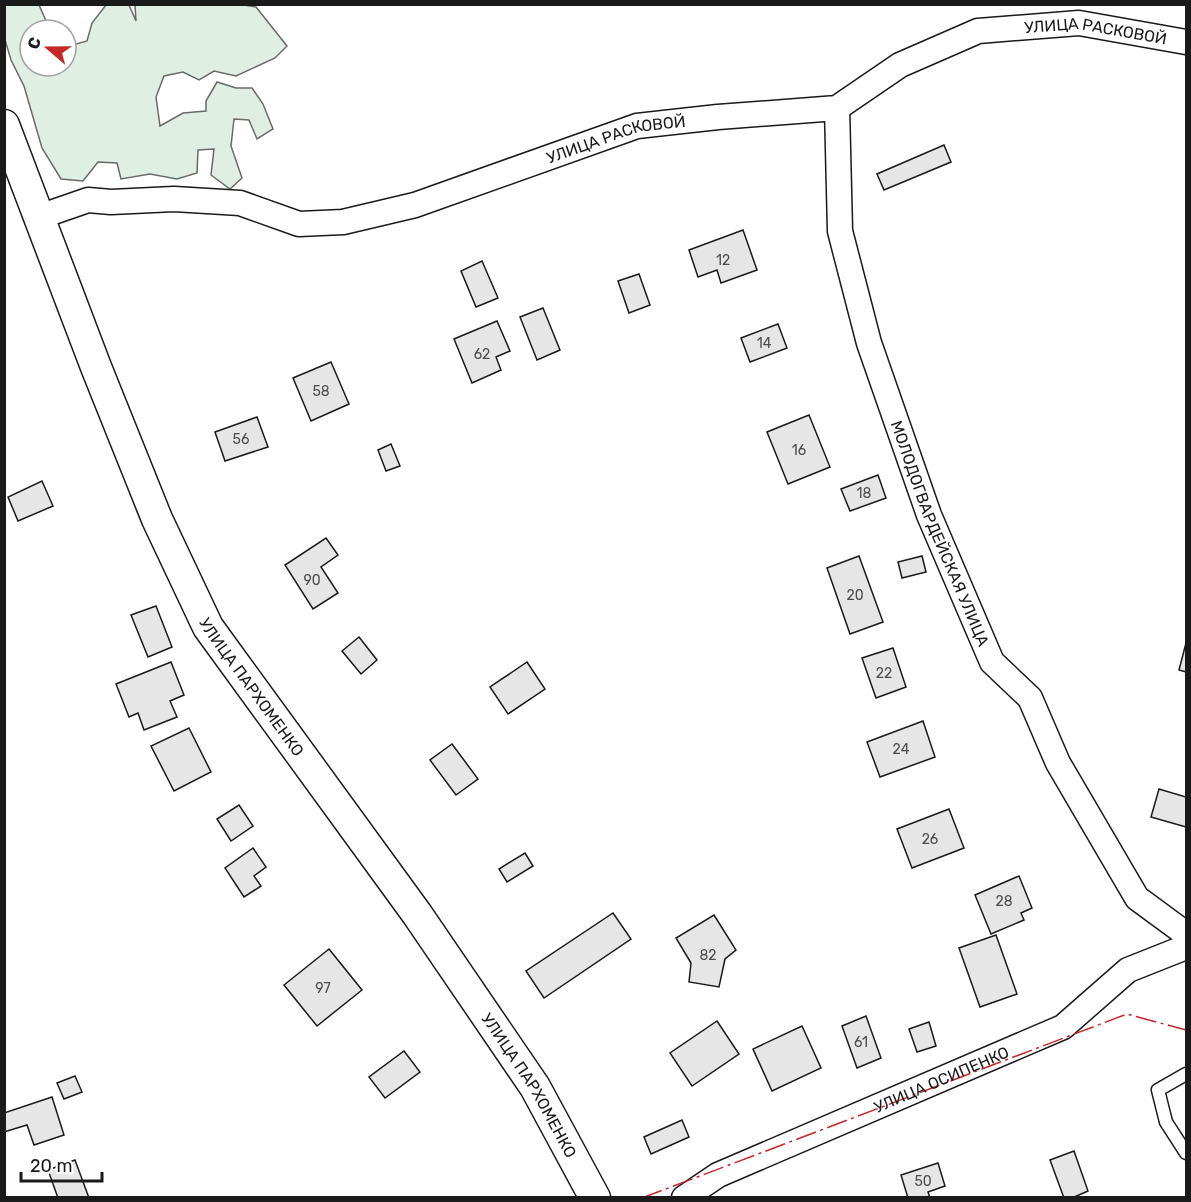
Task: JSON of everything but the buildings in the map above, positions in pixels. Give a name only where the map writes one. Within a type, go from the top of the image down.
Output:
[{"type":"street","name":"УЛИЦА РАСКОВОЙ","points":[[39,216],[88,200],[111,202],[174,199],[240,203],[299,224],[343,222],[415,205],[637,126],[837,108],[900,65],[978,31],[1079,22],[1186,42]]},
{"type":"street","name":"МОЛОДОГВАРДЕЙСКАЯ УЛИЦА","points":[[837,108],[840,231],[869,343],[929,515],[992,662],[1030,698],[1058,763],[1137,898],[1186,934]]},
{"type":"street","name":"УЛИЦА ПАРХОМЕНКО","points":[[4,125],[96,367],[157,519],[208,627],[417,914],[535,1087],[595,1197]]},
{"type":"street","name":"УЛИЦА ОСИПЕНКО","points":[[684,1197],[718,1175],[1063,1027],[1128,970],[1186,947]]},
{"type":"lane","points":[[1186,1074],[1158,1090],[1166,1122],[1186,1153]]},
{"type":"green space","points":[[5,5],[39,5],[45,18],[18,18],[18,74],[5,40]]},
{"type":"green space","points":[[106,5],[129,5],[136,21],[135,5],[244,5],[256,7],[287,46],[275,58],[236,76],[214,71],[199,80],[183,72],[164,76],[156,97],[160,126],[183,113],[206,111],[206,101],[217,82],[236,88],[252,88],[263,104],[273,129],[257,139],[249,120],[234,119],[231,146],[242,178],[230,189],[211,175],[214,149],[198,150],[197,173],[177,179],[150,174],[121,179],[117,163],[98,162],[83,181],[61,179],[42,148],[20,78],[78,78],[78,44],[87,41],[92,23]]},
{"type":"power","points":[[642,1198],[1127,1014],[1186,1030]]}]
